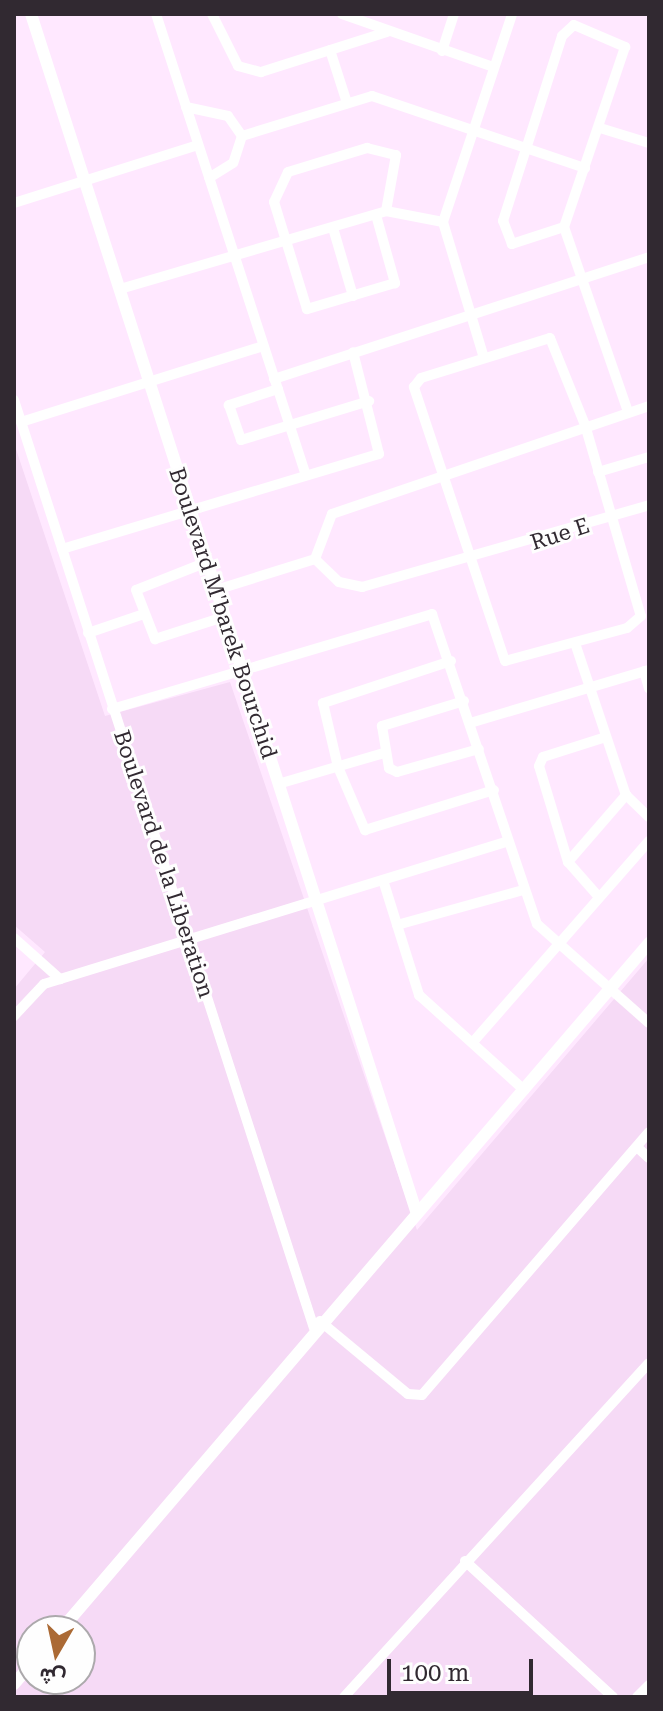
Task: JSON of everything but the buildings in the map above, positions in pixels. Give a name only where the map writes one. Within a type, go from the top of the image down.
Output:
[{"type":"street","name":"Boulevard M'barek Bourchid","points":[[31,14],[416,1211]]},
{"type":"street","points":[[156,14],[306,475]]},
{"type":"street","points":[[212,14],[230,56],[249,71],[387,32]]},
{"type":"street","points":[[342,14],[493,67]]},
{"type":"street","points":[[442,51],[454,14]]},
{"type":"street","points":[[484,358],[443,222],[512,14]]},
{"type":"street","points":[[564,227],[517,245],[507,240],[504,215],[524,146],[570,25],[625,47],[564,227],[585,278],[628,412]]},
{"type":"street","points":[[330,50],[347,103]]},
{"type":"street","points":[[242,136],[372,96],[585,168]]},
{"type":"street","points":[[186,107],[228,116],[242,136]]},
{"type":"street","points":[[600,128],[649,143]]},
{"type":"street","points":[[209,178],[233,163],[242,136]]},
{"type":"street","points":[[14,203],[198,145]]},
{"type":"street","points":[[367,148],[396,155],[381,213],[397,279],[307,309],[286,243],[274,196],[291,171],[367,148]]},
{"type":"street","points":[[120,289],[235,261],[381,213],[443,222]]},
{"type":"street","points":[[333,228],[353,296]]},
{"type":"street","points":[[369,401],[241,440],[229,410],[276,384],[353,352],[649,257]]},
{"type":"street","points":[[553,339],[585,425],[641,616],[627,628],[504,660],[441,474],[415,383],[484,358],[553,339]]},
{"type":"street","points":[[21,422],[263,346]]},
{"type":"street","points":[[62,549],[381,452],[353,352]]},
{"type":"street","name":"Boulevard de la Liberation","points":[[14,400],[112,709],[317,1324]]},
{"type":"street","points":[[216,590],[315,559],[332,514],[441,474],[649,406]]},
{"type":"street","points":[[598,472],[649,457]]},
{"type":"street","name":"Rue E","points":[[315,559],[339,582],[362,587],[471,561],[649,505]]},
{"type":"street","points":[[207,562],[139,584],[144,614],[158,639],[224,617]]},
{"type":"street","points":[[112,709],[427,612],[436,618],[494,790],[523,890],[537,924],[649,1023]]},
{"type":"street","points":[[88,633],[144,614]]},
{"type":"street","points":[[575,643],[626,795],[649,817]]},
{"type":"street","points":[[451,661],[323,703],[338,767],[363,830],[494,790]]},
{"type":"street","points":[[470,723],[647,670],[649,688]]},
{"type":"street","points":[[464,701],[382,726],[384,753],[397,772],[479,749]]},
{"type":"street","points":[[598,896],[568,862],[540,763],[606,737]]},
{"type":"street","points":[[278,784],[384,753]]},
{"type":"street","points":[[568,862],[626,795]]},
{"type":"street","points":[[14,1016],[40,986],[509,841]]},
{"type":"street","points":[[473,1042],[556,943],[649,841]]},
{"type":"street","points":[[383,880],[419,995],[524,1090]]},
{"type":"street","points":[[397,925],[523,890]]},
{"type":"street","points":[[14,938],[60,979]]},
{"type":"street","points":[[73,1615],[317,1324],[649,943]]},
{"type":"street","points":[[317,1324],[408,1394],[422,1395],[649,1132]]},
{"type":"street","points":[[637,1147],[649,1158]]},
{"type":"street","points":[[344,1697],[649,1363]]},
{"type":"street","points":[[465,1561],[613,1697]]},
{"type":"street","points":[[637,1697],[649,1685]]},
{"type":"shaded area","points":[[14,443],[105,716],[230,682],[417,1230],[649,958],[649,1697],[14,1697],[14,989],[45,952],[14,925]]}]
